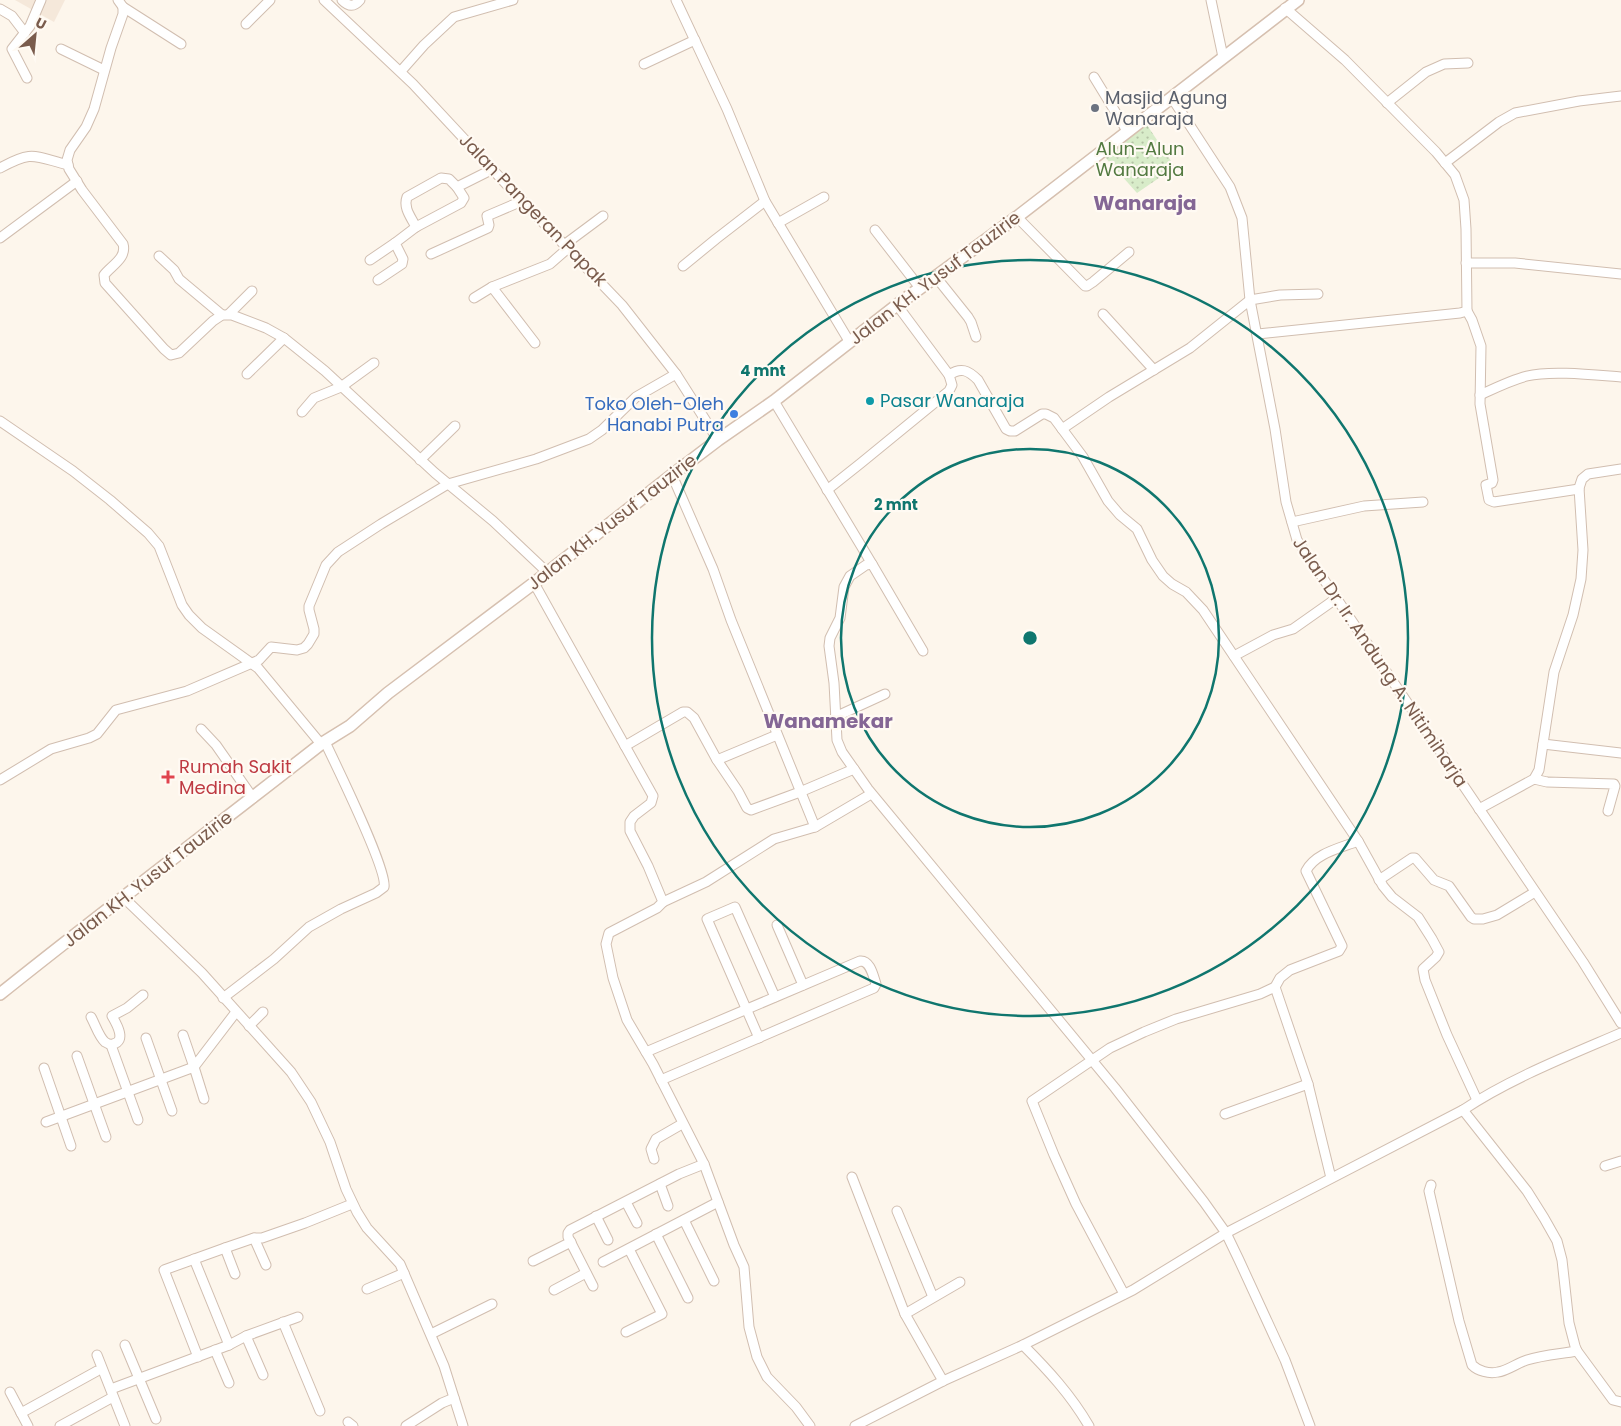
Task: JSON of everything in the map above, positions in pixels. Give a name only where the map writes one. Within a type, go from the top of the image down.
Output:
[{"type":"main road","name":"Jalan KH. Yusuf Tauzirie","points":[[0,994],[323,743],[350,726],[388,693],[534,583],[672,475],[774,401],[897,304],[1017,217],[1298,0]]},
{"type":"street","points":[[27,78],[12,50],[25,33],[41,0]]},
{"type":"street","points":[[246,24],[270,0]]},
{"type":"street","name":"Jalan Pangeran Papak","points":[[324,0],[400,71],[622,304],[676,374],[718,440]]},
{"type":"street","points":[[342,0],[351,6],[360,0]]},
{"type":"street","points":[[400,71],[454,17],[513,0]]},
{"type":"street","points":[[676,0],[727,109],[765,201],[850,341]]},
{"type":"street","points":[[1211,0],[1223,57]]},
{"type":"street","points":[[121,3],[181,44]]},
{"type":"street","points":[[121,3],[123,14],[104,70],[91,118],[70,150],[67,160],[77,181],[123,244],[122,256],[104,275],[105,283],[168,353],[172,355],[179,353],[213,320],[225,314],[252,291]]},
{"type":"street","points":[[1286,8],[1345,60],[1455,174],[1464,200],[1467,311],[1482,346],[1480,395],[1493,480],[1492,483],[1486,486],[1489,500],[1494,502],[1579,489]]},
{"type":"street","points":[[0,9],[12,16],[25,33]]},
{"type":"street","points":[[644,64],[694,40]]},
{"type":"street","points":[[61,49],[104,70]]},
{"type":"street","points":[[1387,103],[1426,72],[1444,64],[1468,63]]},
{"type":"street","points":[[1094,77],[1127,131]]},
{"type":"street","points":[[1445,163],[1499,122],[1515,113],[1579,101],[1621,96]]},
{"type":"street","name":"Jalan Dr. Ir. Andung A. Nitimiharja","points":[[1172,98],[1230,187],[1242,218],[1250,300],[1258,334],[1286,502],[1293,532],[1583,962],[1621,1023]]},
{"type":"street","points":[[0,168],[28,155],[37,155],[68,165]]},
{"type":"street","points":[[457,186],[492,169]]},
{"type":"street","points":[[370,260],[416,227],[463,202],[464,198],[457,186],[449,180],[441,178],[408,197],[406,210],[416,227]]},
{"type":"street","points":[[0,238],[77,181]]},
{"type":"street","points":[[778,223],[824,197]]},
{"type":"street","points":[[431,254],[488,228],[486,216],[522,201]]},
{"type":"street","points":[[683,266],[765,201]]},
{"type":"street","points":[[474,298],[492,288],[550,264],[566,247],[603,216]]},
{"type":"street","points":[[1017,217],[1085,286],[1093,282],[1129,252]]},
{"type":"street","points":[[875,230],[920,288]]},
{"type":"street","points":[[378,280],[402,264],[403,259],[395,243]]},
{"type":"street","points":[[159,256],[174,270],[179,279],[225,314],[266,328],[284,338],[325,371],[420,460],[493,521],[548,572]]},
{"type":"street","points":[[1466,263],[1515,262],[1621,274]]},
{"type":"street","points":[[936,277],[968,317],[976,337]]},
{"type":"street","points":[[492,288],[535,343]]},
{"type":"street","points":[[1062,429],[1190,348],[1250,300],[1264,296],[1318,294]]},
{"type":"street","points":[[827,490],[949,391],[952,385],[950,375],[897,304]]},
{"type":"street","points":[[1258,334],[1460,314],[1467,311]]},
{"type":"street","points":[[1103,314],[1154,370]]},
{"type":"street","points":[[247,374],[284,338]]},
{"type":"street","points":[[302,412],[314,398],[341,387],[374,363]]},
{"type":"street","points":[[950,375],[961,370],[972,373],[978,380],[1004,426],[1010,431],[1015,431],[1042,414],[1054,418],[1083,457],[1108,501],[1120,515],[1138,529],[1152,560],[1162,576],[1186,592],[1194,600],[1234,656],[1358,841],[1379,880],[1392,897],[1418,917],[1439,950],[1438,954],[1423,969],[1425,980],[1447,1035],[1477,1100]]},
{"type":"street","points":[[0,780],[51,749],[97,734],[116,710],[187,691],[252,664],[262,658],[271,646],[297,650],[304,648],[314,634],[309,606],[326,565],[330,558],[338,552],[448,484],[536,459],[588,438],[602,430],[636,397],[676,374]]},
{"type":"street","points":[[1480,395],[1529,375],[1621,377]]},
{"type":"street","points":[[774,401],[923,651]]},
{"type":"street","points":[[0,421],[73,471],[110,500],[159,546],[182,605],[189,615],[202,628],[263,674],[323,743],[346,785],[384,879],[384,887],[376,893],[341,908],[309,927],[274,959],[224,998]]},
{"type":"street","points":[[420,460],[455,426]]},
{"type":"street","points":[[1479,810],[1534,779],[1540,770],[1554,672],[1573,615],[1581,579],[1583,550],[1579,489],[1582,479],[1588,474],[1621,469]]},
{"type":"street","points":[[672,475],[713,568],[731,620],[814,826]]},
{"type":"street","points":[[1292,522],[1364,506],[1423,502]]},
{"type":"street","points":[[872,564],[866,565],[850,576],[844,587],[840,618],[830,638],[829,646],[834,683],[837,740],[842,752],[871,794],[1115,1088],[1226,1233],[1285,1360],[1310,1426]]},
{"type":"street","points":[[534,583],[648,786],[653,799],[651,803],[632,819],[630,831],[648,866],[663,902]]},
{"type":"street","points":[[1234,656],[1273,635],[1292,629],[1337,598]]},
{"type":"street","points":[[835,717],[885,694]]},
{"type":"street","points":[[625,746],[683,712],[687,712],[694,718],[716,760],[749,810],[800,792],[854,768]]},
{"type":"street","points":[[201,729],[216,746],[253,798]]},
{"type":"street","points":[[716,760],[777,735]]},
{"type":"street","points":[[1543,744],[1621,753]]},
{"type":"street","points":[[1534,779],[1547,782],[1614,784],[1608,811]]},
{"type":"street","points":[[810,1426],[796,1406],[767,1377],[757,1358],[748,1327],[744,1266],[704,1164],[646,1052],[627,1020],[613,978],[606,940],[611,931],[657,908],[663,902],[706,882],[774,839],[814,826],[871,794]]},
{"type":"street","points":[[1124,1294],[1078,1210],[1032,1103],[1034,1099],[1092,1062],[1110,1048],[1177,1019],[1260,994],[1275,987],[1280,978],[1290,970],[1340,951],[1342,946],[1306,871],[1312,862],[1325,854],[1358,841]]},
{"type":"street","points":[[1379,880],[1412,858],[1415,858],[1434,880],[1448,886],[1471,917],[1479,920],[1497,915],[1535,892]]},
{"type":"street","points":[[123,897],[202,973],[291,1072],[311,1102],[330,1142],[352,1204],[367,1228],[400,1264],[444,1366],[463,1426]]},
{"type":"street","points":[[759,1038],[707,919],[736,907],[775,997]]},
{"type":"street","points":[[777,925],[803,985]]},
{"type":"street","points":[[646,1052],[860,961],[864,960],[868,963],[876,984],[874,988],[660,1080]]},
{"type":"street","points":[[1275,987],[1308,1084],[1332,1178]]},
{"type":"street","points":[[111,1045],[118,1041],[120,1035],[112,1016],[143,995]]},
{"type":"street","points":[[46,1122],[194,1067],[236,1012]]},
{"type":"street","points":[[249,1026],[263,1012]]},
{"type":"street","points":[[92,1017],[104,1042],[111,1045],[138,1120]]},
{"type":"street","points":[[855,1426],[943,1381],[1023,1345],[1124,1294],[1226,1233],[1463,1110],[1477,1100],[1527,1075],[1621,1034]]},
{"type":"street","points":[[184,1035],[204,1099]]},
{"type":"street","points":[[146,1038],[172,1111]]},
{"type":"street","points":[[77,1056],[106,1137]]},
{"type":"street","points":[[44,1068],[71,1146]]},
{"type":"street","points":[[1225,1114],[1308,1084]]},
{"type":"street","points":[[1463,1110],[1526,1191],[1557,1241],[1562,1260],[1570,1323],[1577,1351],[1613,1400],[1621,1402]]},
{"type":"street","points":[[654,1159],[651,1149],[656,1139],[682,1124]]},
{"type":"street","points":[[1605,1166],[1621,1161]]},
{"type":"street","points":[[593,1286],[568,1237],[570,1230],[679,1174],[704,1164]]},
{"type":"street","points":[[852,1177],[905,1314],[943,1381]]},
{"type":"street","points":[[660,1184],[668,1206]]},
{"type":"street","points":[[1431,1185],[1429,1191],[1454,1300],[1472,1365],[1476,1370],[1494,1373],[1501,1372],[1526,1361],[1548,1355],[1577,1351]]},
{"type":"street","points":[[626,1202],[637,1223]]},
{"type":"street","points":[[603,1262],[718,1202]]},
{"type":"street","points":[[198,1356],[164,1270],[254,1238],[262,1238],[305,1223],[352,1204]]},
{"type":"street","points":[[897,1211],[934,1297]]},
{"type":"street","points":[[596,1216],[608,1240]]},
{"type":"street","points":[[684,1220],[714,1281]]},
{"type":"street","points":[[656,1234],[688,1298]]},
{"type":"street","points":[[254,1238],[266,1265]]},
{"type":"street","points":[[533,1261],[571,1242]]},
{"type":"street","points":[[224,1248],[235,1274]]},
{"type":"street","points":[[626,1332],[662,1314],[629,1249]]},
{"type":"street","points":[[194,1259],[229,1344]]},
{"type":"street","points":[[368,1290],[404,1273]]},
{"type":"street","points":[[554,1290],[586,1273]]},
{"type":"street","points":[[905,1314],[960,1282]]},
{"type":"street","points":[[431,1334],[492,1304]]},
{"type":"street","points":[[60,1426],[139,1378],[298,1317]]},
{"type":"street","points":[[283,1322],[320,1411]]},
{"type":"street","points":[[246,1336],[263,1376]]},
{"type":"street","points":[[125,1345],[156,1419]]},
{"type":"street","points":[[1023,1345],[1050,1372],[1089,1426]]},
{"type":"street","points":[[215,1350],[229,1383]]},
{"type":"street","points":[[97,1355],[125,1426]]},
{"type":"street","points":[[21,1413],[97,1371]]},
{"type":"street","points":[[10,1392],[28,1426]]},
{"type":"street","points":[[406,1426],[442,1403],[454,1398]]},
{"type":"shaded area","points":[[15,0],[65,0],[54,22]]},
{"type":"green space","name":"Alun-Alun Wanaraja","points":[[1145,122],[1175,167],[1137,193],[1103,155]]},
{"type":"place","name":"Masjid Agung Wanaraja","points":[[1095,108]]},
{"type":"place","name":"Pasar Wanaraja","points":[[870,401]]},
{"type":"place","name":"Toko Oleh-Oleh Hanabi Putra","points":[[734,414]]},
{"type":"place","name":"Rumah Sakit Medina","points":[[168,777]]},
{"type":"district","name":"Wanaraja","points":[[1145,203]]},
{"type":"district","name":"Wanamekar","points":[[828,721]]}]
